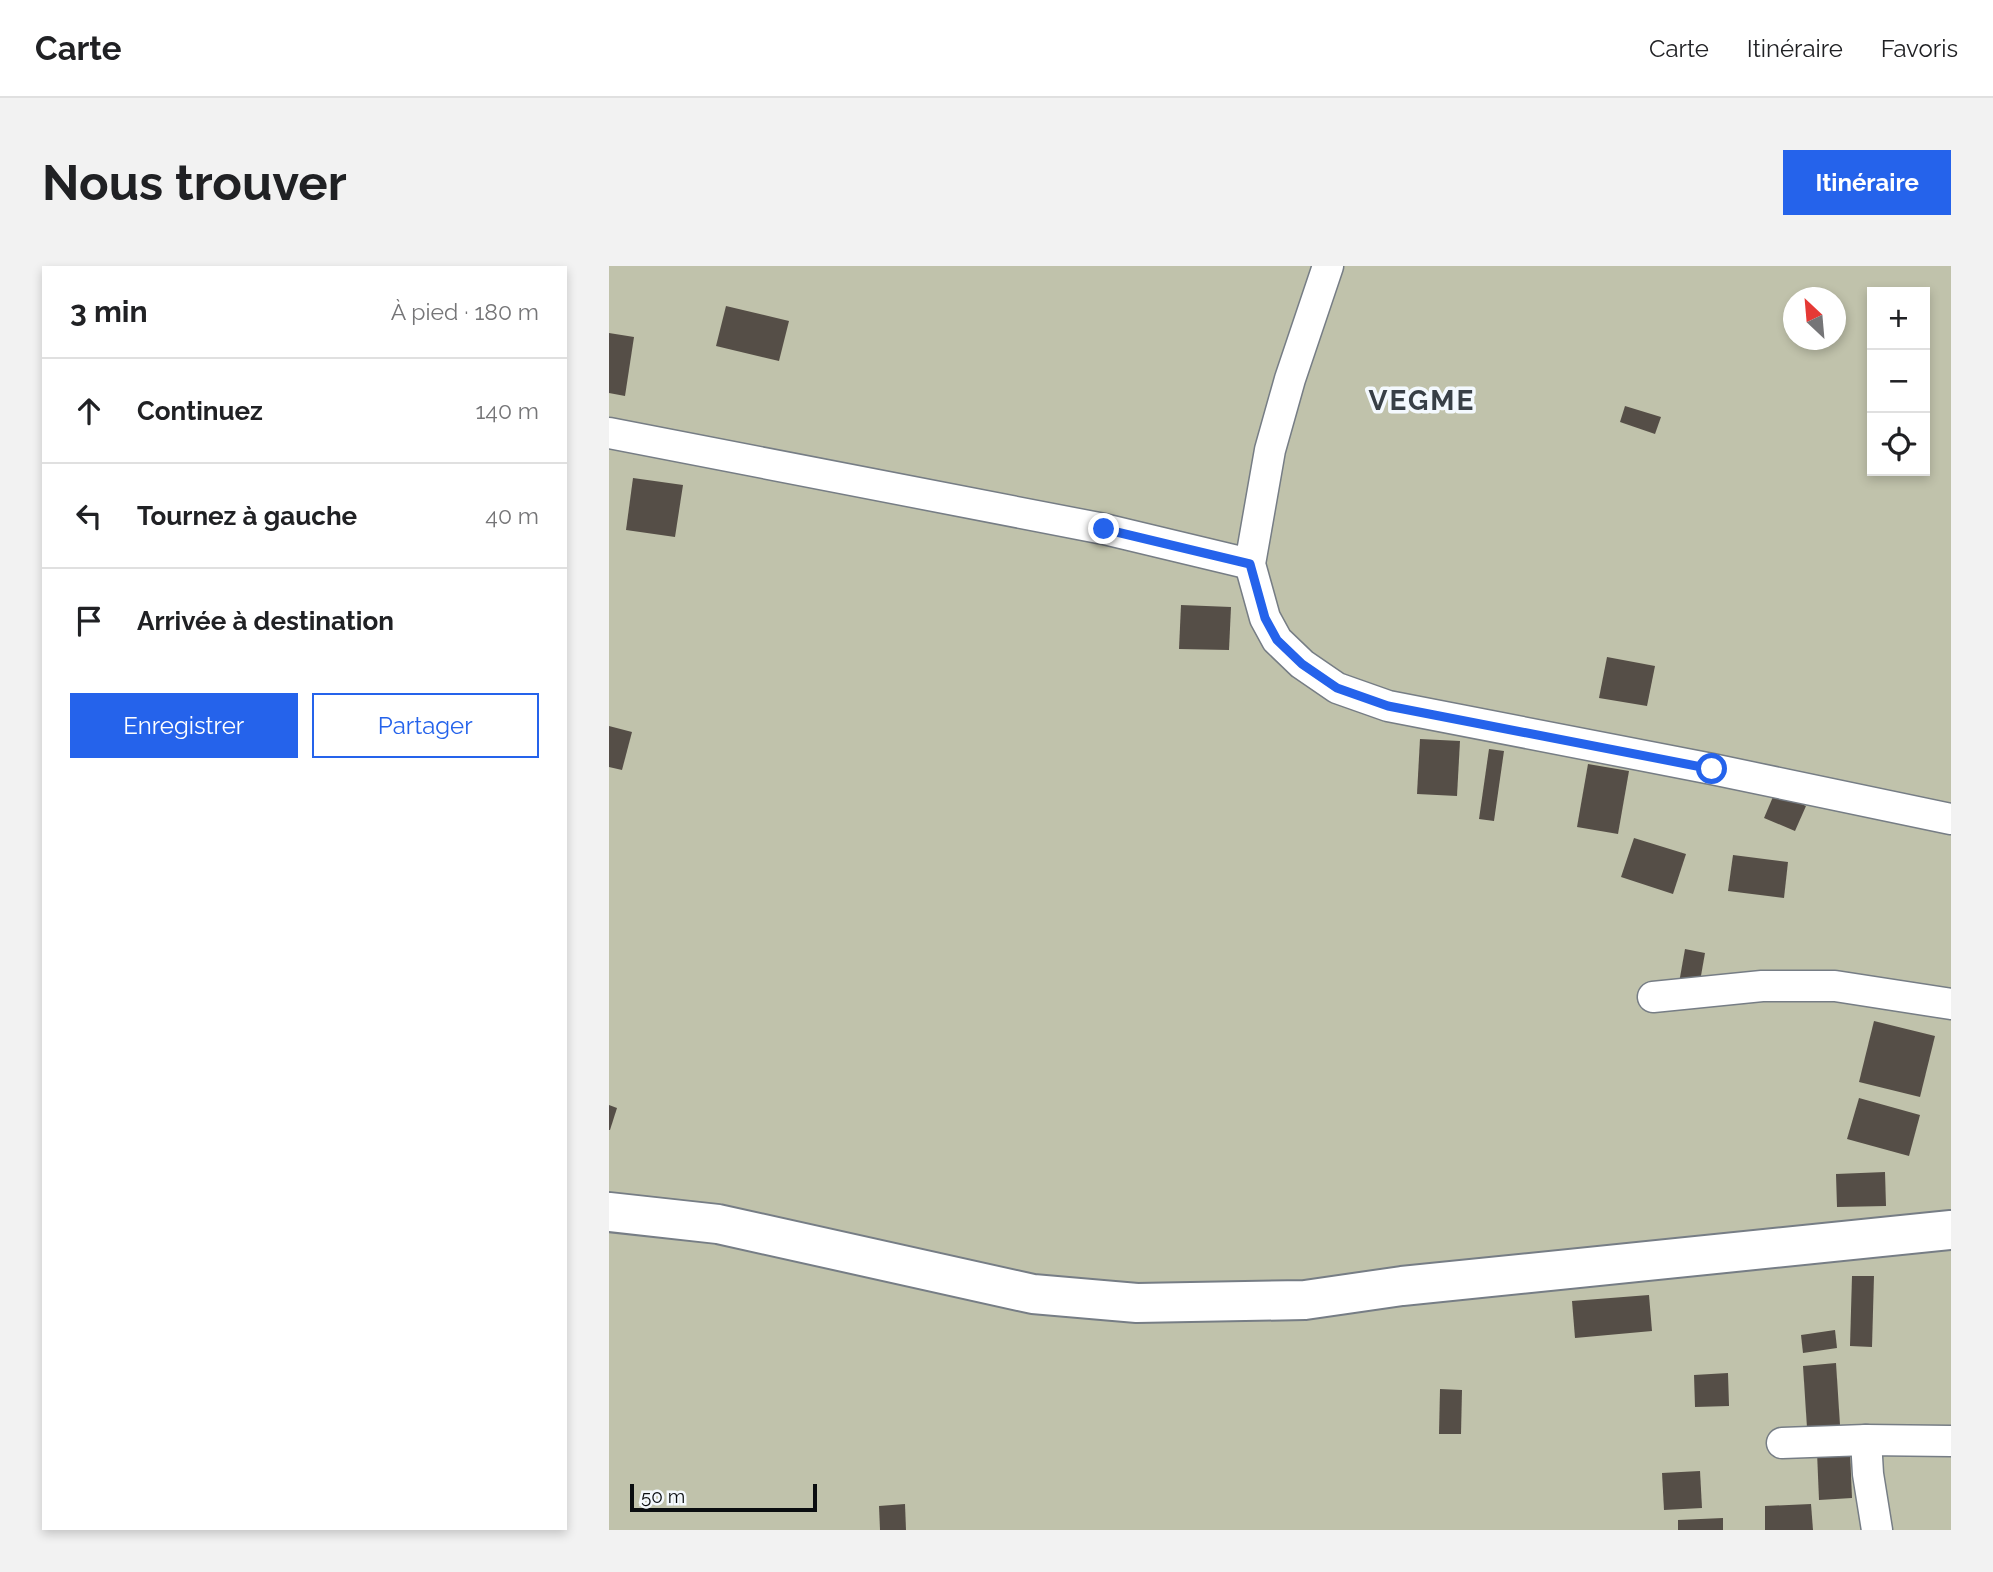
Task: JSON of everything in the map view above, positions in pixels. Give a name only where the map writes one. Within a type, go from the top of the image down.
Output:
[{"type":"street","points":[[1328,266],[1290,379],[1271,450],[1250,564],[1265,618],[1277,640],[1302,664],[1337,688],[1388,706],[1712,769],[1951,820]]},
{"type":"street","points":[[609,433],[1104,529],[1250,564]]},
{"type":"street","points":[[1653,997],[1762,986],[1835,986],[1951,1004]]},
{"type":"street","points":[[609,1212],[718,1224],[1033,1293],[1136,1303],[1305,1300],[1402,1286],[1951,1230]]},
{"type":"street","points":[[1866,1440],[1868,1474],[1877,1530]]},
{"type":"street","points":[[1782,1443],[1951,1441]]},
{"type":"green space","points":[[609,266],[1951,266],[1951,1530],[609,1530]]},
{"type":"building","points":[[726,306],[789,321],[779,361],[716,346]]},
{"type":"building","points":[[609,333],[634,337],[625,396],[609,393]]},
{"type":"building","points":[[1625,406],[1661,417],[1655,434],[1620,422]]},
{"type":"building","points":[[633,478],[683,485],[675,537],[626,530]]},
{"type":"building","points":[[1181,605],[1231,607],[1229,650],[1179,649]]},
{"type":"building","points":[[1607,657],[1655,666],[1647,706],[1599,698]]},
{"type":"building","points":[[609,726],[632,732],[622,770],[609,767]]},
{"type":"building","points":[[1420,739],[1460,741],[1457,796],[1417,794]]},
{"type":"building","points":[[1489,749],[1504,751],[1494,821],[1479,819]]},
{"type":"building","points":[[1588,764],[1629,771],[1618,834],[1577,827]]},
{"type":"building","points":[[1775,792],[1806,806],[1795,831],[1764,818]]},
{"type":"building","points":[[1634,838],[1686,854],[1673,894],[1621,877]]},
{"type":"building","points":[[1733,855],[1788,862],[1784,898],[1728,891]]},
{"type":"building","points":[[1685,949],[1705,953],[1699,987],[1679,983]]},
{"type":"building","points":[[1874,1021],[1935,1036],[1920,1097],[1859,1082]]},
{"type":"building","points":[[1859,1098],[1920,1115],[1909,1156],[1847,1139]]},
{"type":"building","points":[[609,1105],[617,1108],[610,1130],[609,1130]]},
{"type":"building","points":[[1885,1172],[1886,1206],[1837,1207],[1836,1174]]},
{"type":"building","points":[[1852,1276],[1874,1276],[1872,1347],[1850,1346]]},
{"type":"building","points":[[1649,1295],[1652,1331],[1575,1338],[1572,1301]]},
{"type":"building","points":[[1835,1330],[1837,1348],[1803,1353],[1801,1335]]},
{"type":"building","points":[[1836,1363],[1840,1425],[1807,1428],[1803,1366]]},
{"type":"building","points":[[1728,1373],[1729,1406],[1695,1407],[1694,1375]]},
{"type":"building","points":[[1440,1389],[1462,1390],[1461,1434],[1439,1434]]},
{"type":"building","points":[[1850,1451],[1852,1498],[1819,1500],[1817,1452]]},
{"type":"building","points":[[1700,1471],[1702,1508],[1664,1510],[1662,1473]]},
{"type":"building","points":[[905,1504],[906,1530],[880,1530],[879,1506]]},
{"type":"building","points":[[1811,1504],[1813,1530],[1765,1530],[1765,1506]]},
{"type":"building","points":[[1723,1518],[1723,1530],[1678,1530],[1678,1520]]},
{"type":"district","name":"VEGME","points":[[1422,400]]},
{"type":"route","points":[[1104,529],[1250,564],[1265,618],[1277,640],[1302,664],[1337,688],[1388,706],[1712,769]]}]
